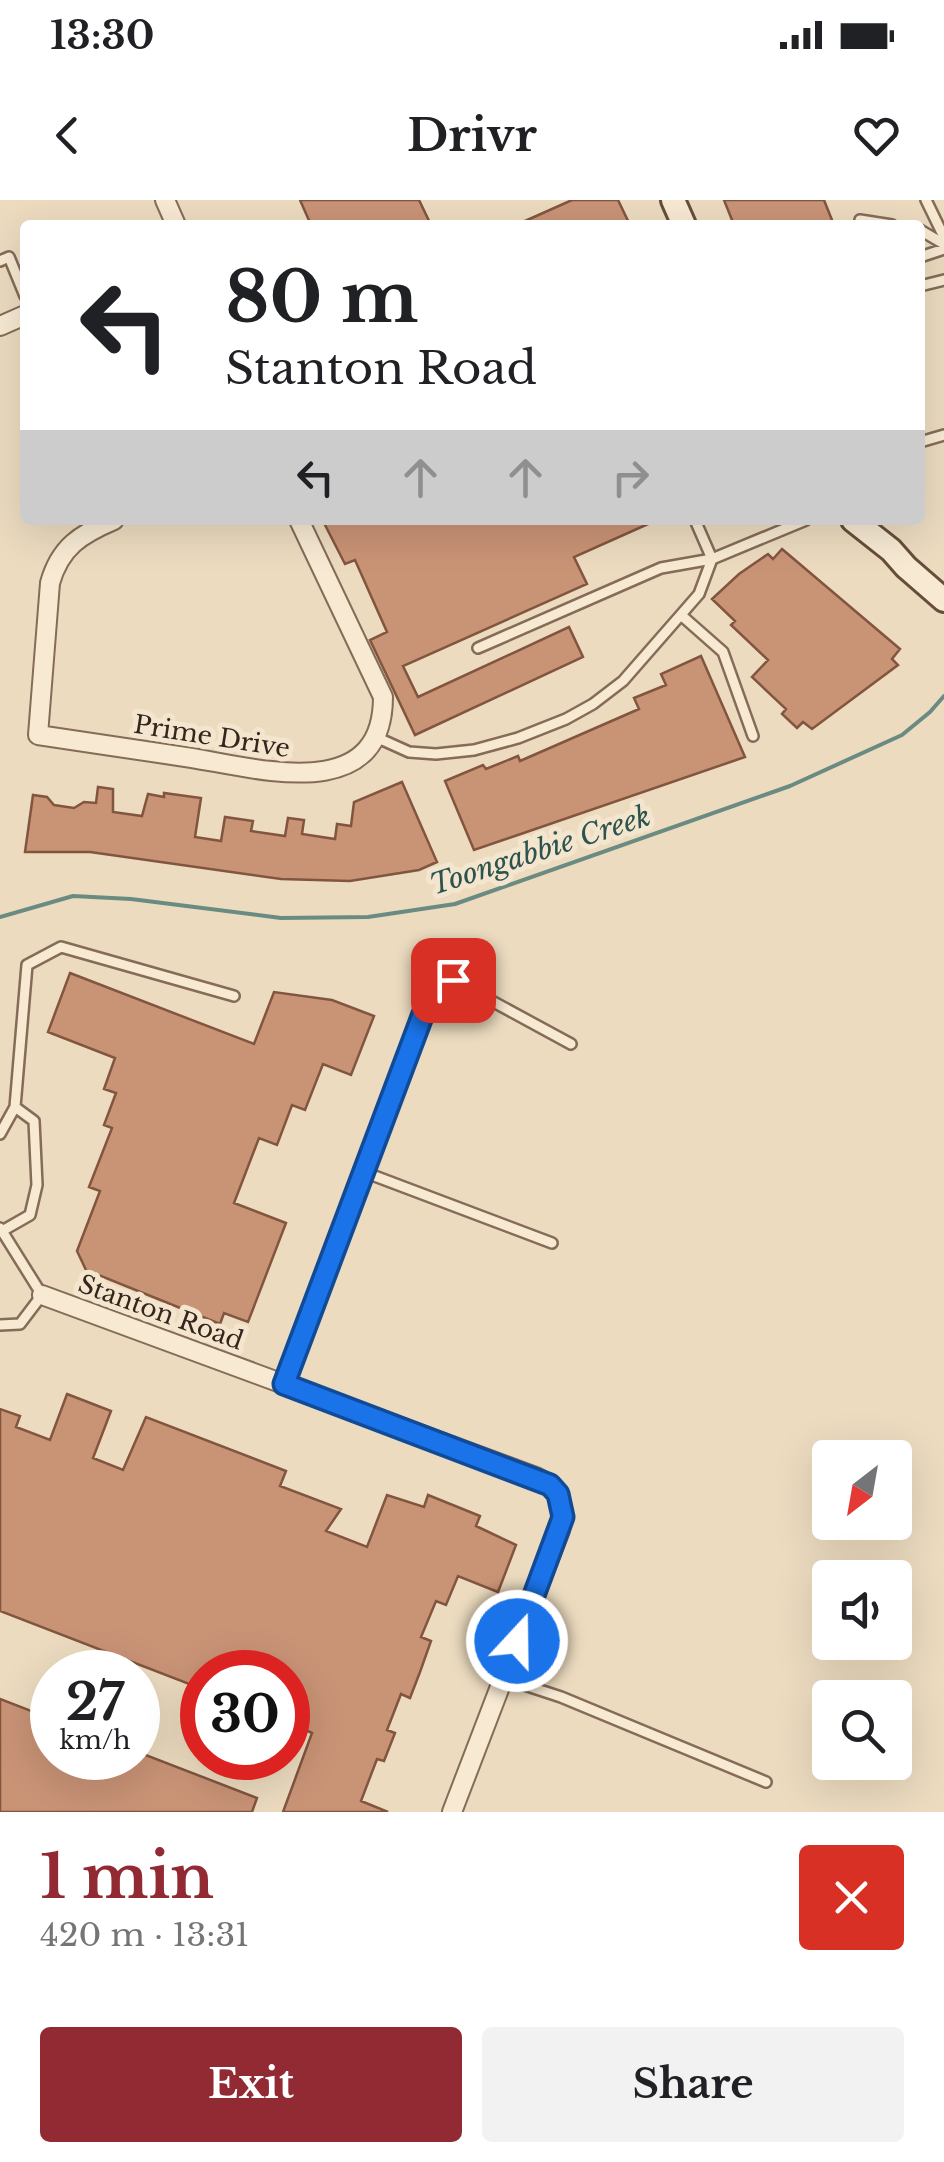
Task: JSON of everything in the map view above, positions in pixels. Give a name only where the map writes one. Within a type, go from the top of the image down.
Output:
[{"type":"street","name":"Prime Drive","points":[[102,525],[80,534],[55,566],[50,584],[38,735],[303,776],[346,764],[378,738]]},
{"type":"street","points":[[301,525],[383,697],[378,738]]},
{"type":"street","points":[[860,525],[944,600]]},
{"type":"street","points":[[884,525],[892,550]]},
{"type":"street","name":"Stanton Road","points":[[42,1295],[536,1477],[558,1494],[563,1517],[560,1530],[452,1812]]},
{"type":"lane","points":[[926,200],[944,243]]},
{"type":"lane","points":[[0,260],[10,257],[20,283]]},
{"type":"lane","points":[[378,738],[409,752],[474,750],[550,725],[594,704],[623,681],[699,594],[712,558],[696,525]]},
{"type":"lane","points":[[478,648],[662,568],[712,558],[790,525]]},
{"type":"lane","points":[[681,615],[724,652],[753,736]]},
{"type":"lane","points":[[0,1134],[14,1107],[27,965],[61,948],[234,996]]},
{"type":"lane","points":[[284,1384],[423,1014],[453,980],[571,1044]]},
{"type":"lane","points":[[0,1325],[20,1324],[42,1295],[1,1230],[30,1216],[37,1185],[34,1122],[14,1107]]},
{"type":"lane","points":[[364,1172],[552,1243]]},
{"type":"lane","points":[[503,1678],[561,1696],[766,1782]]},
{"type":"building","points":[[300,200],[419,200],[429,220],[309,220]]},
{"type":"building","points":[[572,200],[618,200],[628,220],[527,220]]},
{"type":"building","points":[[724,200],[824,200],[832,220],[732,220]]},
{"type":"building","points":[[325,525],[646,525],[574,557],[587,584],[403,666],[418,697],[569,627],[583,657],[415,735],[370,640],[387,632],[355,560],[345,564]]},
{"type":"building","points":[[782,549],[900,649],[892,659],[898,665],[812,729],[803,722],[797,728],[782,714],[786,709],[752,677],[768,660],[731,625],[735,621],[712,599],[739,574],[768,554],[773,559]]},
{"type":"building","points":[[701,656],[745,757],[474,850],[445,781],[483,765],[486,769],[518,756],[520,761],[639,709],[634,698],[666,685],[661,674]]},
{"type":"building","points":[[402,782],[437,862],[419,870],[350,881],[281,879],[90,852],[25,852],[33,795],[47,797],[54,805],[74,808],[84,802],[96,803],[98,787],[113,789],[113,812],[142,816],[148,794],[201,798],[195,837],[221,841],[225,817],[253,821],[251,831],[285,836],[288,818],[304,820],[302,834],[335,839],[337,824],[351,826],[354,802]]},
{"type":"building","points":[[70,973],[254,1044],[274,992],[332,1000],[374,1016],[351,1075],[323,1064],[305,1110],[292,1105],[277,1145],[259,1138],[234,1203],[286,1223],[248,1322],[224,1313],[220,1324],[86,1270],[77,1251],[100,1191],[89,1187],[112,1128],[104,1125],[116,1093],[104,1089],[115,1058],[48,1032]]},
{"type":"building","points":[[67,1394],[111,1411],[93,1458],[123,1470],[146,1417],[286,1471],[280,1486],[341,1509],[326,1531],[367,1547],[387,1495],[424,1507],[428,1495],[480,1516],[476,1526],[516,1545],[498,1592],[458,1576],[446,1605],[436,1601],[421,1637],[431,1641],[420,1672],[410,1698],[401,1694],[387,1730],[395,1733],[384,1761],[377,1759],[361,1801],[388,1812],[283,1812],[295,1780],[310,1780],[310,1650],[180,1650],[180,1681],[160,1673],[160,1650],[101,1650],[0,1611],[0,1409],[20,1416],[16,1427],[50,1440]]},
{"type":"building","points":[[0,1699],[30,1711],[30,1780],[160,1780],[160,1761],[180,1768],[180,1780],[210,1780],[257,1798],[252,1812],[0,1812]]},
{"type":"waterway","name":"Toongabbie Creek","points":[[0,917],[73,896],[131,899],[281,918],[368,917],[455,904],[790,786],[902,735],[944,696]]},
{"type":"route","points":[[453,980],[423,1014],[284,1384],[550,1485],[558,1494],[563,1517],[517,1641]]}]
